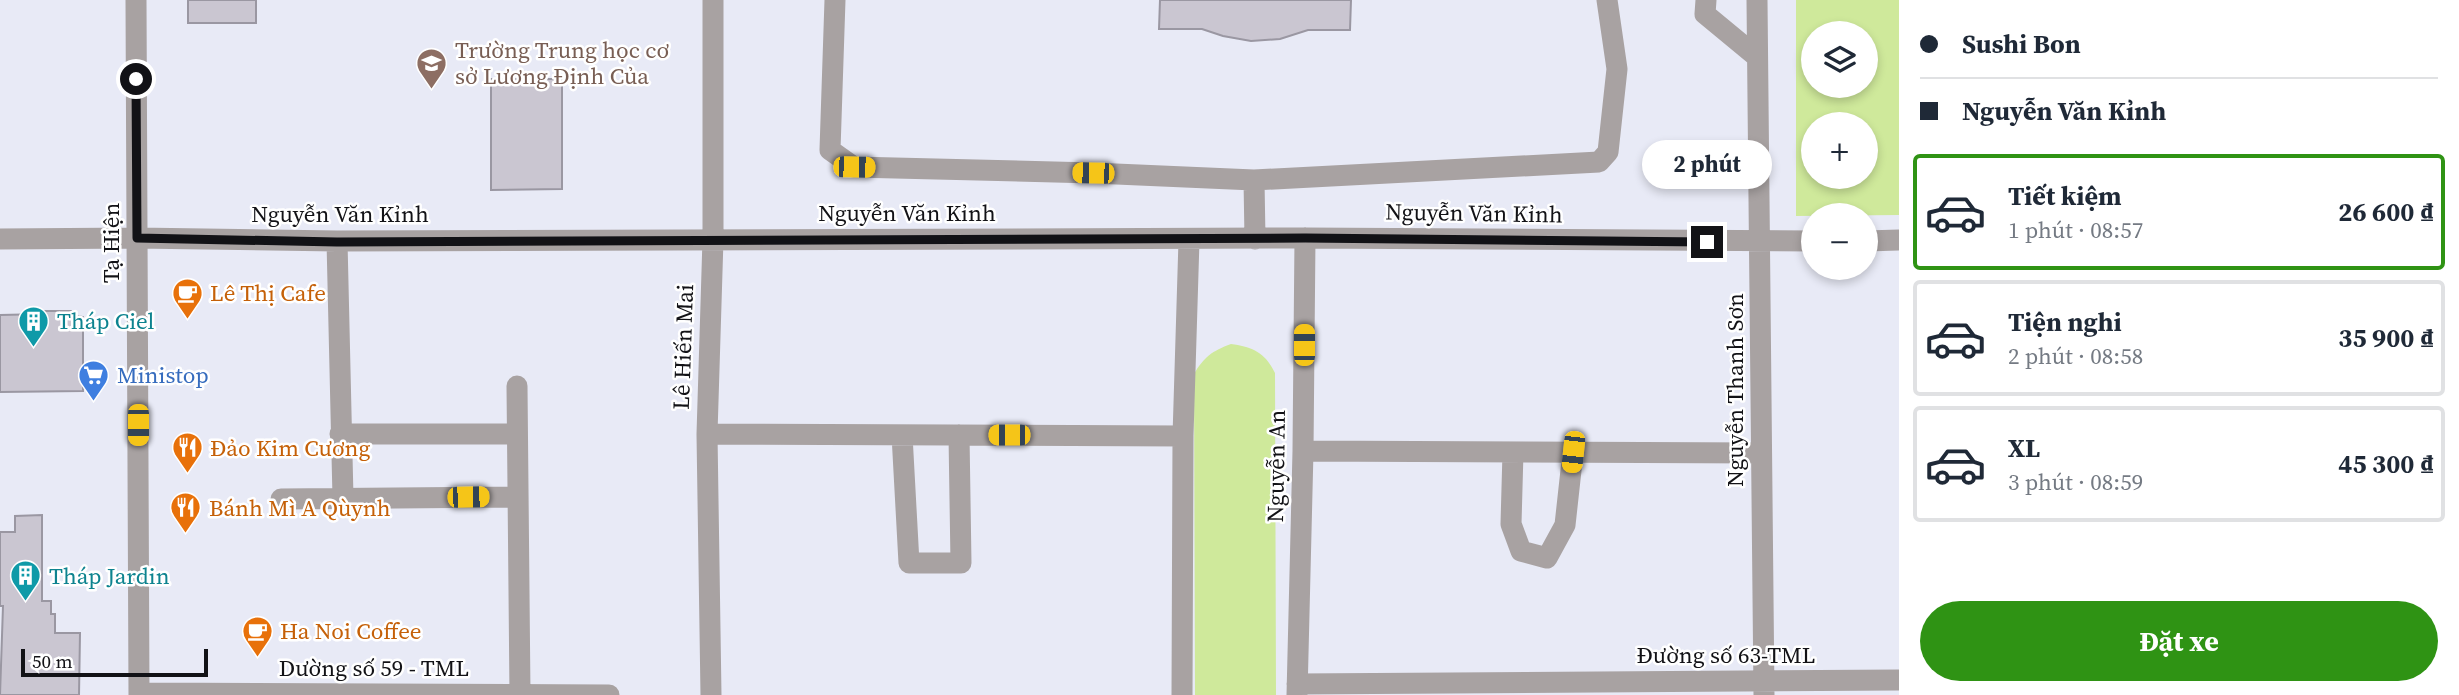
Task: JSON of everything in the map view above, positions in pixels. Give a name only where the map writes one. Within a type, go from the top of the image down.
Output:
[{"type":"street","name":"Tạ Hiện","points":[[136,0],[139,694]]},
{"type":"street","name":"Lê Hiến Mai","points":[[711,695],[707,434],[713,239],[713,0]]},
{"type":"street","points":[[835,0],[830,150],[854,167],[1254,180],[1599,162],[1608,152],[1617,69],[1607,0]]},
{"type":"street","points":[[1706,0],[1705,14],[1757,57]]},
{"type":"street","name":"Nguyễn Thanh Sơn","points":[[1757,0],[1764,688]]},
{"type":"street","points":[[1254,180],[1255,239]]},
{"type":"street","name":"Nguyễn Văn Kỉnh","points":[[0,239],[137,238],[337,242],[1305,238],[1801,241]]},
{"type":"street","name":"Nguyễn An","points":[[1297,689],[1305,238]]},
{"type":"street","points":[[1182,695],[1189,240]]},
{"type":"street","points":[[1878,241],[1899,240]]},
{"type":"street","points":[[337,242],[343,498]]},
{"type":"street","points":[[517,386],[520,695]]},
{"type":"street","points":[[340,434],[517,434]]},
{"type":"street","points":[[707,434],[1184,436]]},
{"type":"street","points":[[902,435],[909,563],[961,564],[959,435]]},
{"type":"street","points":[[1303,451],[1761,453]]},
{"type":"street","points":[[1513,452],[1511,524],[1521,551],[1547,558],[1565,525],[1573,452]]},
{"type":"street","points":[[281,499],[518,497]]},
{"type":"street","name":"Đường số 63-TML","points":[[1297,689],[1764,688],[1899,680]]},
{"type":"street","name":"Dường số 59 - TML","points":[[139,694],[609,695]]},
{"type":"green space","points":[[1796,0],[1899,0],[1899,215],[1878,215],[1878,203],[1801,203],[1801,216],[1796,216]]},
{"type":"green space","points":[[1231,344],[1262,355],[1275,373],[1276,695],[1195,695],[1194,374],[1209,355]]},
{"type":"building","points":[[188,0],[256,0],[256,23],[188,23]]},
{"type":"building","points":[[1160,0],[1351,0],[1350,30],[1308,30],[1280,39],[1251,41],[1202,29],[1159,29]]},
{"type":"building","points":[[491,79],[562,79],[562,189],[491,190]]},
{"type":"building","name":"Tháp Ciel","points":[[45,311],[71,311],[72,315],[83,317],[83,391],[0,392],[0,315],[45,314]]},
{"type":"building","name":"Tháp Jardin","points":[[42,515],[42,601],[51,601],[51,614],[55,614],[55,633],[80,633],[79,695],[0,695],[3,606],[0,606],[0,532],[15,532],[15,516]]},
{"type":"place","name":"Trường Trung học cơ sở Lương Định Của","points":[[432,90]]},
{"type":"place","name":"Lê Thị Cafe","points":[[187,320]]},
{"type":"place","name":"Tháp Ciel","points":[[34,348]]},
{"type":"place","name":"Ministop","points":[[94,402]]},
{"type":"place","name":"Đảo Kim Cương","points":[[187,475]]},
{"type":"place","name":"Bánh Mì A Qùynh","points":[[186,535]]},
{"type":"place","name":"Tháp Jardin","points":[[26,603]]},
{"type":"place","name":"Ha Noi Coffee","points":[[257,658]]},
{"type":"route","points":[[136,79],[137,238],[337,242],[1305,238],[1707,242]]}]
